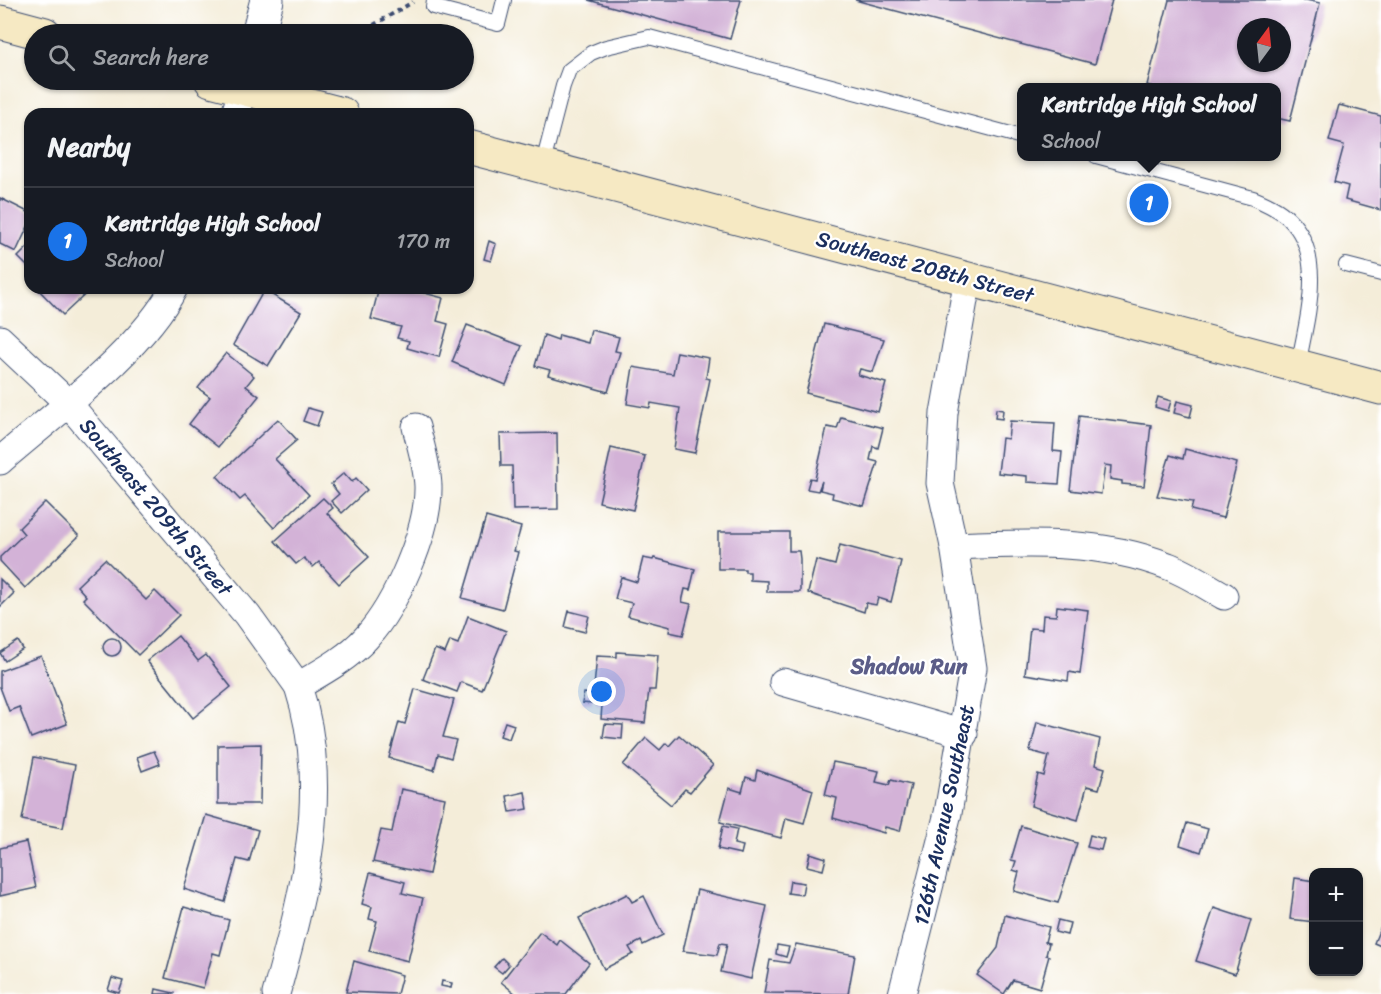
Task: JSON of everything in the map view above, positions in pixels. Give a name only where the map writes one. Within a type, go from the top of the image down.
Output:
[{"type":"main road","points":[[0,22],[24,28]]},
{"type":"main road","points":[[241,94],[312,108]]},
{"type":"main road","name":"Southeast 208th Street","points":[[474,149],[1381,388]]},
{"type":"street","points":[[261,24],[267,0]]},
{"type":"street","name":"126th Avenue Southeast","points":[[902,994],[932,885],[964,734],[973,668],[954,546],[940,483],[944,413],[968,278]]},
{"type":"street","points":[[0,461],[125,352],[170,294]]},
{"type":"street","name":"Southeast 209th Street","points":[[0,339],[68,402],[247,615],[298,686],[307,713],[314,755],[313,831],[302,896],[276,994]]},
{"type":"street","points":[[298,686],[335,664],[365,639],[384,615],[399,588],[422,521],[428,488],[426,463],[416,427]]},
{"type":"street","points":[[954,546],[1030,542],[1112,550],[1168,566],[1224,596]]},
{"type":"street","points":[[783,682],[964,734]]},
{"type":"lane","points":[[434,0],[432,7],[498,24],[504,0]]},
{"type":"lane","points":[[542,167],[562,86],[570,70],[591,53],[606,47],[649,38],[1017,136]]},
{"type":"lane","points":[[1115,161],[1253,198],[1272,206],[1290,219],[1303,242],[1311,265],[1312,287],[1298,366]]},
{"type":"lane","points":[[1347,265],[1381,274]]},
{"type":"path","points":[[375,24],[416,0]]},
{"type":"building","points":[[588,0],[741,0],[730,39]]},
{"type":"building","points":[[855,0],[1112,0],[1095,64]]},
{"type":"building","points":[[1169,0],[1306,0],[1320,3],[1290,121],[1281,119],[1281,83],[1148,83]]},
{"type":"building","points":[[1339,105],[1381,116],[1381,210],[1345,200],[1348,186],[1334,182],[1344,145],[1329,141]]},
{"type":"building","points":[[0,198],[24,210],[24,235],[16,252],[0,244]]},
{"type":"building","points":[[489,241],[496,244],[491,261],[484,259]]},
{"type":"building","points":[[24,251],[24,263],[18,257]]},
{"type":"building","points":[[43,294],[86,294],[63,315]]},
{"type":"building","points":[[262,294],[271,294],[301,312],[268,366],[233,345]]},
{"type":"building","points":[[377,294],[428,294],[443,298],[437,321],[448,324],[439,357],[407,348],[409,341],[397,338],[401,327],[371,319]]},
{"type":"building","points":[[824,324],[884,339],[873,372],[860,369],[858,375],[886,383],[878,412],[806,393]]},
{"type":"building","points":[[467,325],[522,346],[506,385],[452,362]]},
{"type":"building","points":[[591,330],[619,337],[615,351],[620,352],[608,392],[548,375],[550,370],[535,366],[544,335],[558,340],[559,335],[588,343]]},
{"type":"building","points":[[677,352],[709,358],[706,378],[710,379],[695,453],[674,449],[680,408],[651,403],[650,408],[627,404],[633,367],[673,374]]},
{"type":"building","points":[[226,353],[254,376],[246,386],[259,396],[218,447],[189,424],[210,397],[198,388]]},
{"type":"building","points":[[1158,397],[1171,401],[1168,411],[1155,407]]},
{"type":"building","points":[[1177,401],[1193,405],[1190,417],[1174,413]]},
{"type":"building","points":[[308,408],[322,412],[317,426],[303,421]]},
{"type":"building","points":[[996,409],[1003,410],[1002,419],[995,418]]},
{"type":"building","points":[[1079,416],[1151,425],[1144,486],[1122,484],[1122,481],[1110,479],[1111,466],[1105,465],[1101,494],[1070,490]]},
{"type":"building","points":[[841,417],[883,428],[878,448],[873,446],[870,460],[878,462],[864,506],[832,498],[833,493],[820,490],[822,481],[818,491],[807,489],[810,478],[815,479],[827,427],[837,429]]},
{"type":"building","points":[[278,419],[297,440],[275,459],[309,495],[274,528],[245,496],[240,500],[217,476]]},
{"type":"building","points":[[1010,421],[1055,423],[1053,451],[1062,452],[1059,484],[1027,482],[1027,476],[998,473],[1002,438],[1008,439]]},
{"type":"building","points":[[557,433],[558,509],[513,510],[512,466],[501,466],[500,434]]},
{"type":"building","points":[[611,448],[645,456],[633,510],[599,502]]},
{"type":"building","points":[[1185,449],[1237,463],[1223,518],[1191,510],[1193,502],[1157,496],[1170,455],[1183,459]]},
{"type":"building","points":[[344,473],[352,482],[356,478],[367,490],[342,513],[331,501],[339,494],[331,484]]},
{"type":"building","points":[[323,498],[333,508],[327,513],[369,557],[339,584],[319,562],[313,567],[304,558],[296,564],[275,541]]},
{"type":"building","points":[[45,502],[79,536],[25,588],[0,561],[0,557],[24,534],[19,528]]},
{"type":"building","points":[[486,517],[521,527],[514,551],[518,552],[503,609],[462,598]]},
{"type":"building","points":[[718,532],[789,532],[789,551],[799,551],[800,592],[767,592],[767,581],[750,580],[750,572],[745,572],[745,569],[718,569]]},
{"type":"building","points":[[840,545],[901,561],[891,602],[878,598],[876,605],[866,603],[864,612],[808,593],[816,560],[835,565]]},
{"type":"building","points":[[643,558],[653,560],[654,558],[695,569],[690,590],[685,589],[682,602],[691,604],[683,635],[669,632],[670,627],[628,616],[632,603],[615,599],[621,577],[637,582]]},
{"type":"building","points":[[105,559],[146,600],[155,591],[179,615],[138,655],[83,599],[86,596],[77,586]]},
{"type":"building","points":[[0,579],[14,593],[0,607]]},
{"type":"building","points":[[1057,606],[1088,610],[1080,674],[1069,672],[1068,681],[1025,674],[1030,628],[1042,629],[1043,615],[1056,616]]},
{"type":"building","points":[[569,611],[589,616],[585,632],[565,627]]},
{"type":"building","points":[[468,616],[506,631],[482,690],[461,682],[457,692],[423,679],[435,649],[445,653],[450,641],[458,644]]},
{"type":"building","points":[[178,636],[198,661],[206,655],[231,687],[193,718],[147,661]]},
{"type":"building","points":[[112,638],[118,641],[121,647],[118,653],[112,656],[106,653],[103,647],[106,641]]},
{"type":"building","points":[[18,641],[23,649],[5,661],[0,653]]},
{"type":"building","points":[[617,652],[658,655],[655,690],[649,690],[645,723],[601,719],[602,705],[596,705],[598,687],[594,687],[597,656],[617,657]]},
{"type":"building","points":[[41,656],[67,724],[31,738],[19,707],[9,711],[0,687],[0,671]]},
{"type":"building","points":[[415,689],[454,700],[443,737],[456,740],[451,758],[438,754],[434,770],[389,758],[399,722],[405,724]]},
{"type":"building","points":[[584,693],[593,694],[592,704],[582,703]]},
{"type":"building","points":[[505,722],[514,725],[509,739],[500,736]]},
{"type":"building","points":[[1037,722],[1100,739],[1095,765],[1105,768],[1099,789],[1087,786],[1078,820],[1031,806],[1038,774],[1044,776],[1049,756],[1030,751]]},
{"type":"building","points":[[605,724],[623,725],[622,739],[603,737]]},
{"type":"building","points":[[679,735],[713,765],[690,792],[685,789],[671,805],[623,765],[646,738],[660,750],[666,743],[669,746]]},
{"type":"building","points":[[261,744],[260,804],[218,804],[218,745]]},
{"type":"building","points":[[154,751],[160,764],[142,771],[137,757]]},
{"type":"building","points":[[34,757],[75,765],[63,828],[22,820]]},
{"type":"building","points":[[833,762],[879,771],[876,782],[889,785],[891,780],[911,785],[900,831],[885,827],[884,833],[833,818],[837,798],[825,795]]},
{"type":"building","points":[[757,770],[813,790],[804,823],[786,818],[781,838],[720,822],[729,788],[742,792],[746,777],[755,780]]},
{"type":"building","points":[[401,789],[445,798],[429,874],[373,862],[381,830],[392,832]]},
{"type":"building","points":[[525,792],[528,809],[510,812],[507,796]]},
{"type":"building","points":[[206,815],[258,830],[249,862],[237,859],[225,902],[184,889]]},
{"type":"building","points":[[1187,823],[1208,829],[1201,852],[1180,845]]},
{"type":"building","points":[[723,826],[737,829],[734,844],[743,846],[741,854],[718,849]]},
{"type":"building","points":[[1021,826],[1077,843],[1058,903],[1014,891],[1019,872],[1013,870],[1016,861],[1011,860]]},
{"type":"building","points":[[1090,835],[1104,839],[1101,850],[1087,847]]},
{"type":"building","points":[[26,842],[36,888],[0,896],[0,848]]},
{"type":"building","points":[[810,853],[826,858],[823,870],[807,866]]},
{"type":"building","points":[[370,873],[405,882],[402,893],[423,898],[408,961],[369,951],[377,921],[369,919],[372,907],[362,904]]},
{"type":"building","points":[[1295,878],[1309,880],[1309,921],[1290,919]]},
{"type":"building","points":[[790,881],[804,883],[802,895],[788,893]]},
{"type":"building","points":[[697,890],[767,906],[751,979],[721,972],[727,944],[720,943],[717,955],[683,951]]},
{"type":"building","points":[[627,894],[632,902],[644,896],[663,935],[643,945],[641,941],[629,947],[633,954],[604,969],[579,918]]},
{"type":"building","points":[[184,907],[229,920],[220,955],[213,953],[203,988],[165,978]]},
{"type":"building","points":[[1214,908],[1251,920],[1235,974],[1196,961]]},
{"type":"building","points":[[1005,915],[1049,927],[1045,942],[1049,943],[1046,955],[1049,956],[1040,988],[1013,980],[1004,994],[977,975],[998,948]]},
{"type":"building","points":[[1058,920],[1070,923],[1067,935],[1055,932]]},
{"type":"building","points":[[1381,926],[1381,946],[1374,943]]},
{"type":"building","points":[[540,932],[557,945],[560,940],[589,963],[566,994],[516,994],[501,982]]},
{"type":"building","points":[[796,944],[855,955],[848,994],[764,993],[770,960],[789,963]]},
{"type":"building","points":[[777,945],[789,947],[786,957],[776,954]]},
{"type":"building","points":[[502,958],[509,965],[502,973],[494,967]]},
{"type":"building","points":[[354,961],[402,975],[397,994],[346,992]]},
{"type":"building","points":[[112,978],[123,981],[119,993],[108,990]]},
{"type":"building","points":[[442,981],[452,983],[451,988],[441,986]]},
{"type":"building","points":[[156,989],[174,993],[174,994],[155,994]]},
{"type":"place","name":"Kentridge High School","points":[[1149,203]]},
{"type":"district","name":"Shadow Run","points":[[909,666]]}]
